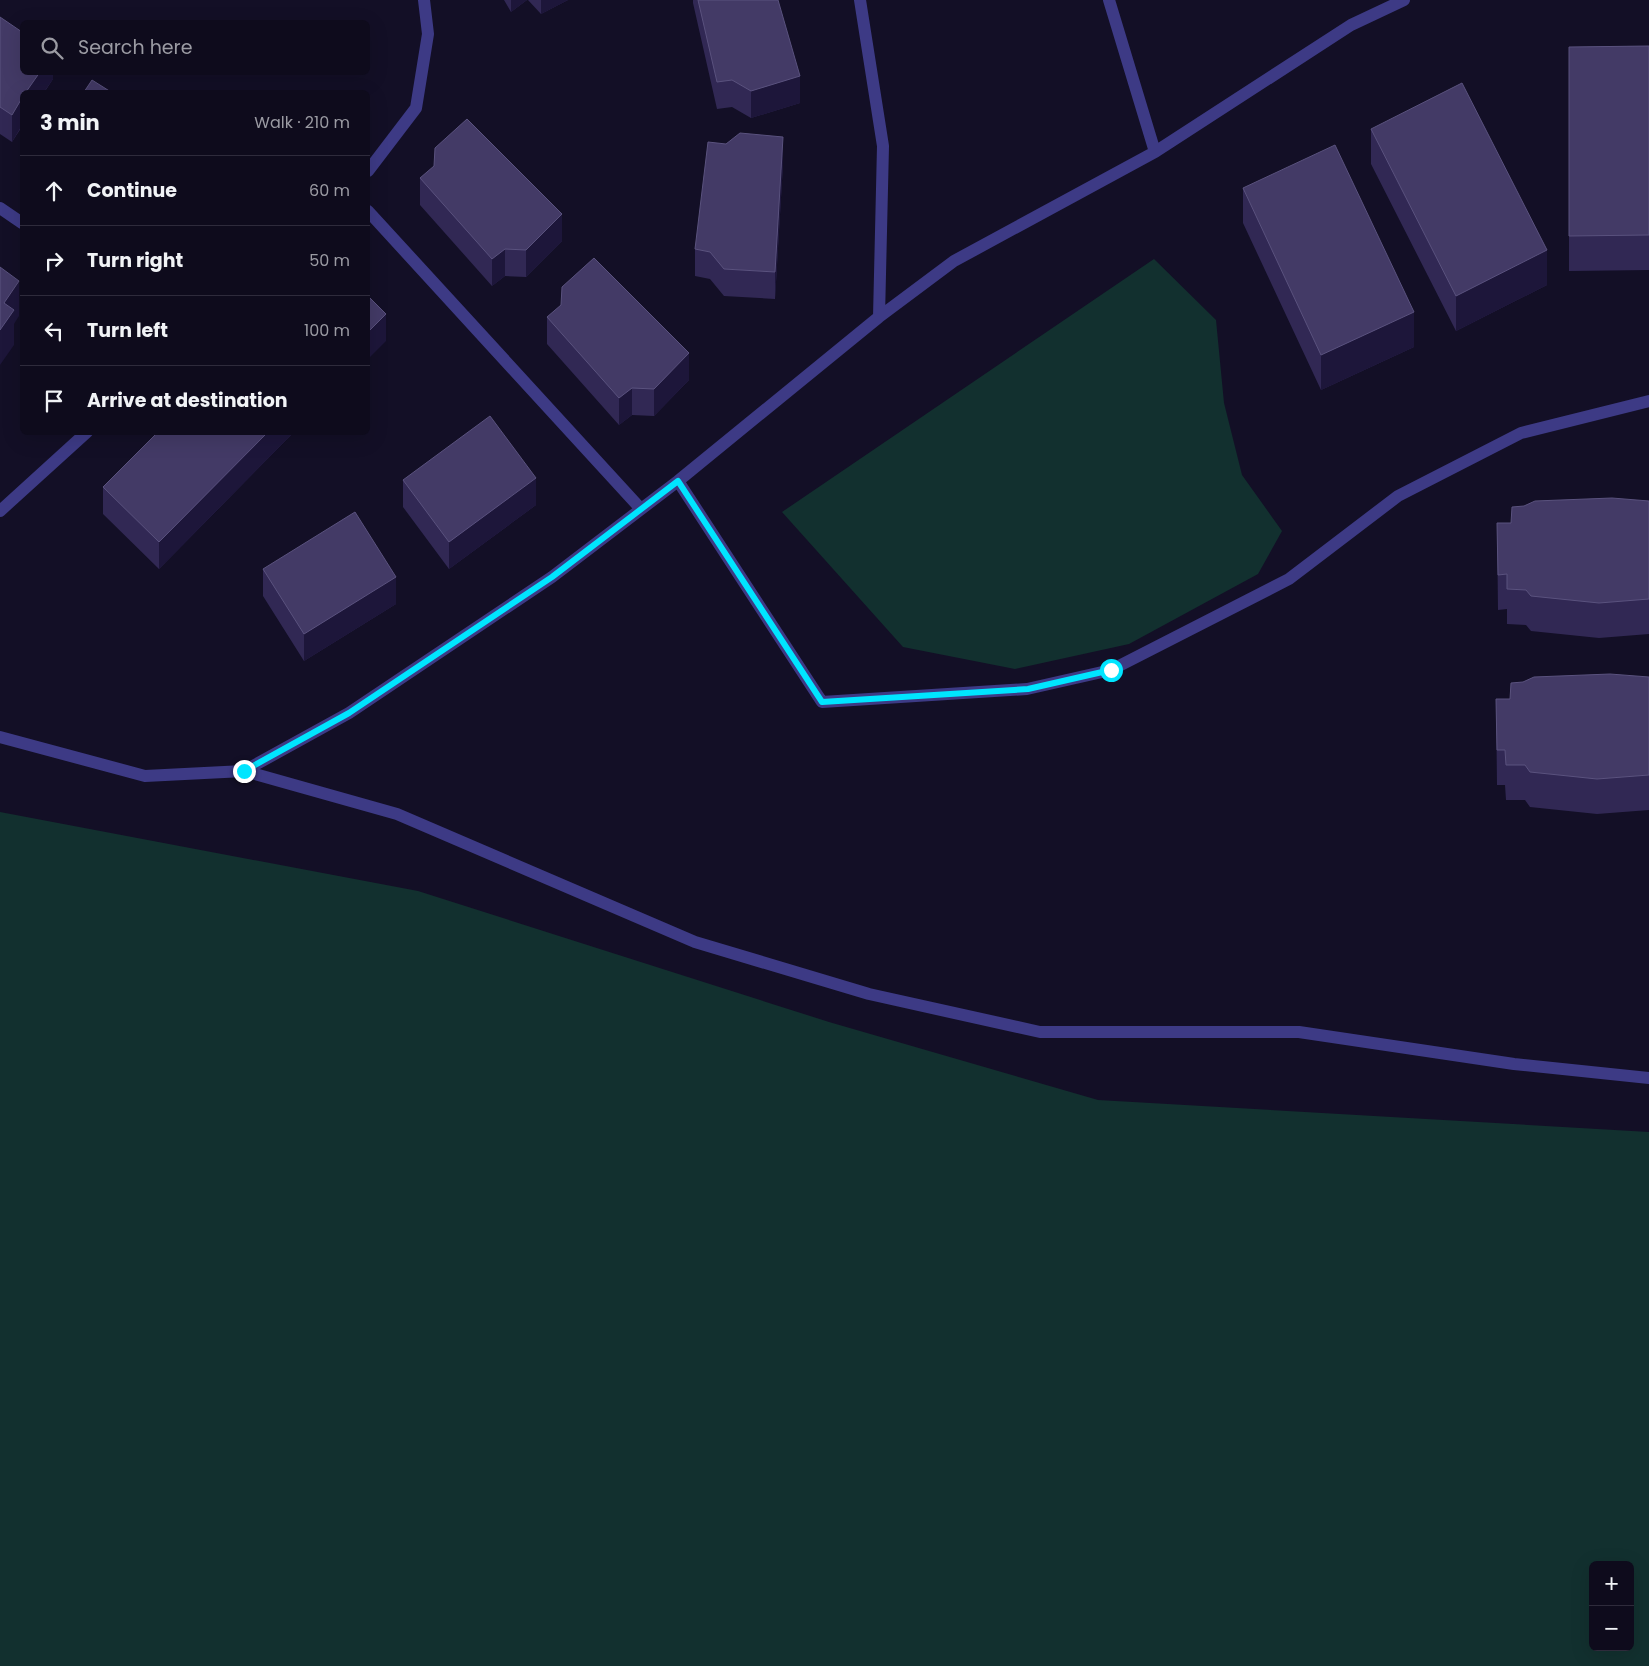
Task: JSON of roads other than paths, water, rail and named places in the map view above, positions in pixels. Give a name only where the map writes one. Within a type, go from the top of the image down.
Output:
[{"type":"street","points":[[370,168],[416,108],[428,34],[424,0]]},
{"type":"street","points":[[860,0],[884,146],[878,317]]},
{"type":"street","points":[[1109,0],[1155,152]]},
{"type":"street","points":[[244,771],[349,713],[552,577],[678,481],[878,317],[954,261],[1155,152],[1351,25],[1404,0]]},
{"type":"street","points":[[0,208],[20,222]]},
{"type":"street","points":[[370,213],[640,509]]},
{"type":"street","points":[[678,481],[822,702],[1028,689],[1111,670],[1289,578],[1398,496],[1521,433],[1649,400]]},
{"type":"street","points":[[0,511],[84,435]]},
{"type":"street","points":[[0,737],[145,776],[244,771],[397,814],[695,942],[869,994],[1040,1032],[1299,1032],[1514,1064],[1649,1078]]}]
